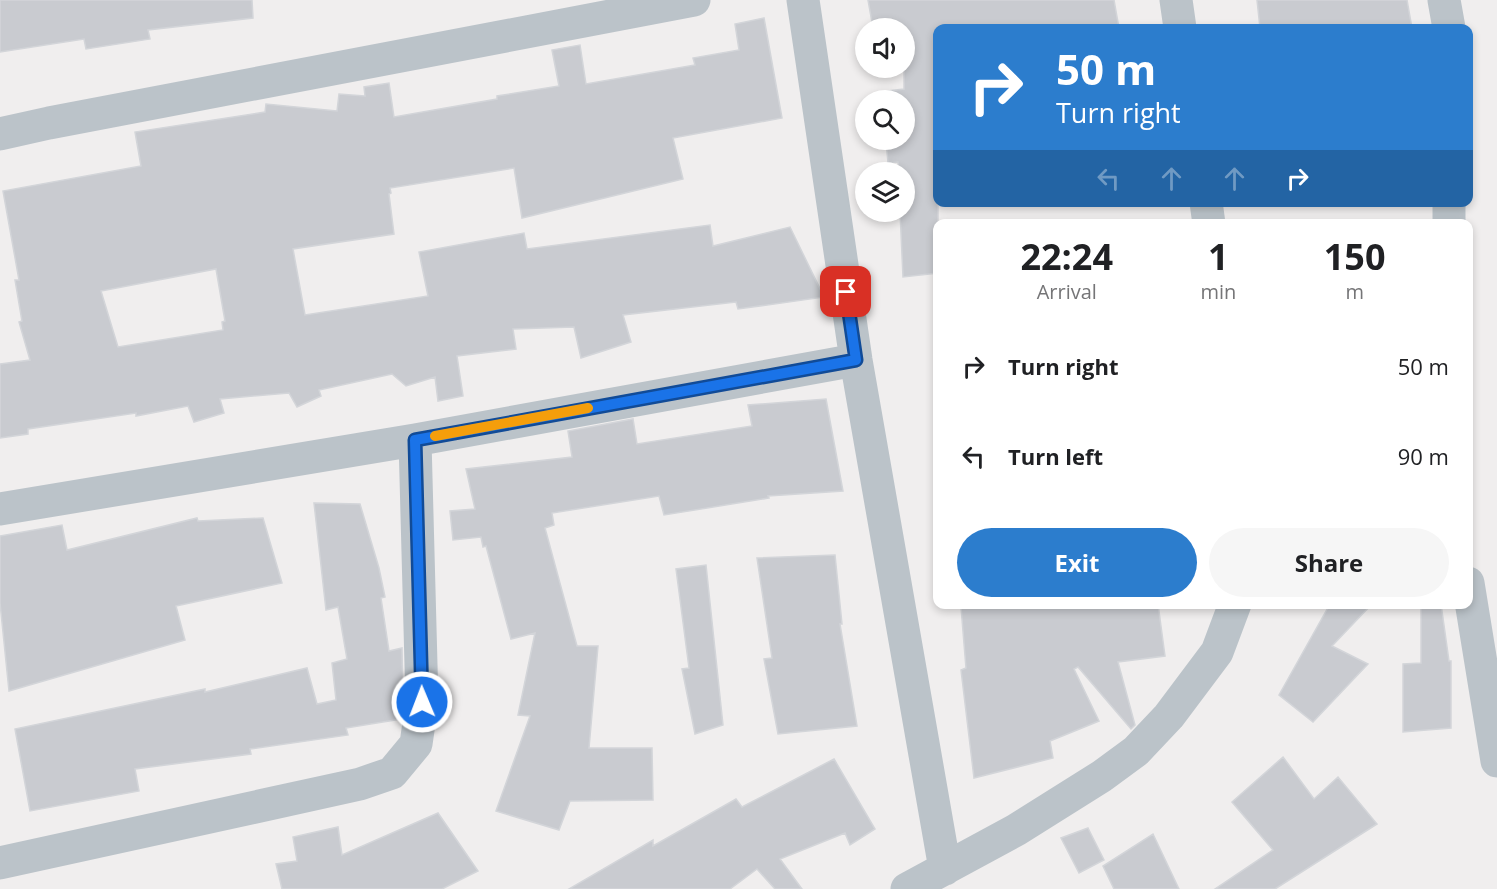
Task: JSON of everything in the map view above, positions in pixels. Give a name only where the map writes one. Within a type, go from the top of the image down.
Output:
[{"type":"street","points":[[0,134],[694,0]]},
{"type":"street","points":[[803,0],[856,360],[945,869]]},
{"type":"street","points":[[1176,0],[1179,24]]},
{"type":"street","points":[[1444,0],[1448,24]]},
{"type":"street","points":[[0,509],[415,440],[856,360]]},
{"type":"street","points":[[0,863],[360,784],[392,773],[416,744],[422,702],[415,440]]},
{"type":"street","points":[[907,889],[1016,830],[1136,752],[1169,716],[1217,652],[1233,609]]},
{"type":"street","points":[[1472,609],[1497,761]]},
{"type":"building","points":[[0,0],[252,0],[253,18],[148,30],[150,39],[86,49],[84,39],[0,52]]},
{"type":"building","points":[[868,0],[1114,0],[1118,24],[933,24],[933,207],[938,207],[938,219],[933,219],[933,274],[903,277],[900,222],[915,222],[915,162],[888,162],[887,150],[915,150],[915,90],[896,90],[904,89],[904,78],[915,78],[915,18],[871,18]]},
{"type":"building","points":[[1257,0],[1407,0],[1411,24],[1260,24]]},
{"type":"building","points":[[764,18],[782,118],[673,138],[683,179],[522,218],[514,168],[390,188],[394,234],[293,249],[305,315],[428,296],[419,252],[524,233],[527,249],[710,225],[713,246],[790,227],[824,297],[738,309],[736,302],[623,315],[631,342],[581,358],[574,327],[513,329],[516,349],[457,356],[463,396],[438,401],[435,377],[406,386],[392,374],[319,390],[321,396],[297,407],[289,393],[220,399],[224,413],[194,422],[188,406],[136,416],[136,413],[28,429],[28,434],[0,438],[0,364],[30,360],[19,322],[22,321],[15,280],[19,280],[3,191],[141,166],[135,132],[265,112],[266,104],[337,111],[339,94],[365,96],[364,87],[389,83],[394,117],[559,86],[552,50],[580,45],[586,84],[695,65],[693,58],[739,50],[735,24]],"holes":[[[216,269],[225,321],[222,322],[223,330],[118,347],[101,291]]]},
{"type":"building","points":[[826,399],[843,491],[768,496],[769,498],[664,515],[659,496],[552,513],[554,525],[545,528],[577,646],[598,646],[589,748],[652,748],[653,800],[570,801],[559,830],[496,811],[530,716],[518,715],[535,633],[511,639],[486,546],[483,547],[481,537],[453,540],[450,511],[475,509],[466,469],[572,457],[568,431],[633,419],[637,444],[752,426],[748,405]]},
{"type":"building","points":[[314,503],[360,504],[385,597],[381,598],[389,651],[402,648],[401,719],[346,728],[348,735],[250,749],[251,754],[135,769],[139,791],[30,811],[15,729],[205,689],[205,692],[307,668],[317,704],[336,700],[332,663],[347,659],[338,607],[326,610]]},
{"type":"building","points":[[197,518],[198,521],[263,518],[282,583],[176,606],[185,640],[9,691],[0,603],[0,536],[62,525],[67,550]]},
{"type":"building","points":[[835,555],[842,624],[840,624],[857,726],[778,734],[764,659],[772,658],[757,558]]},
{"type":"building","points":[[706,565],[723,725],[695,734],[682,669],[689,668],[676,569]]},
{"type":"building","points":[[961,609],[1159,609],[1165,656],[1118,662],[1135,725],[1131,729],[1078,667],[1074,669],[1099,721],[1050,741],[1053,758],[974,778],[961,670],[966,668]]},
{"type":"building","points":[[1327,609],[1367,609],[1332,646],[1368,664],[1313,722],[1279,695]]},
{"type":"building","points":[[1421,609],[1442,609],[1449,661],[1451,661],[1451,728],[1403,732],[1403,664],[1421,663]]},
{"type":"building","points":[[1283,757],[1314,799],[1338,777],[1377,824],[1275,889],[1215,889],[1273,850],[1232,802]]},
{"type":"building","points":[[834,759],[875,829],[850,845],[845,833],[780,859],[802,889],[775,889],[757,869],[730,889],[569,889],[653,840],[653,846],[736,799],[742,807]]},
{"type":"building","points":[[438,813],[478,871],[442,889],[282,889],[276,864],[297,861],[293,837],[338,827],[342,855]]},
{"type":"building","points":[[1088,828],[1104,860],[1079,873],[1061,838]]},
{"type":"building","points":[[1153,834],[1179,889],[1114,889],[1103,866]]},
{"type":"slow traffic","points":[[435,436],[588,408]]},
{"type":"route","points":[[422,702],[415,440],[856,360],[846,292]]}]
